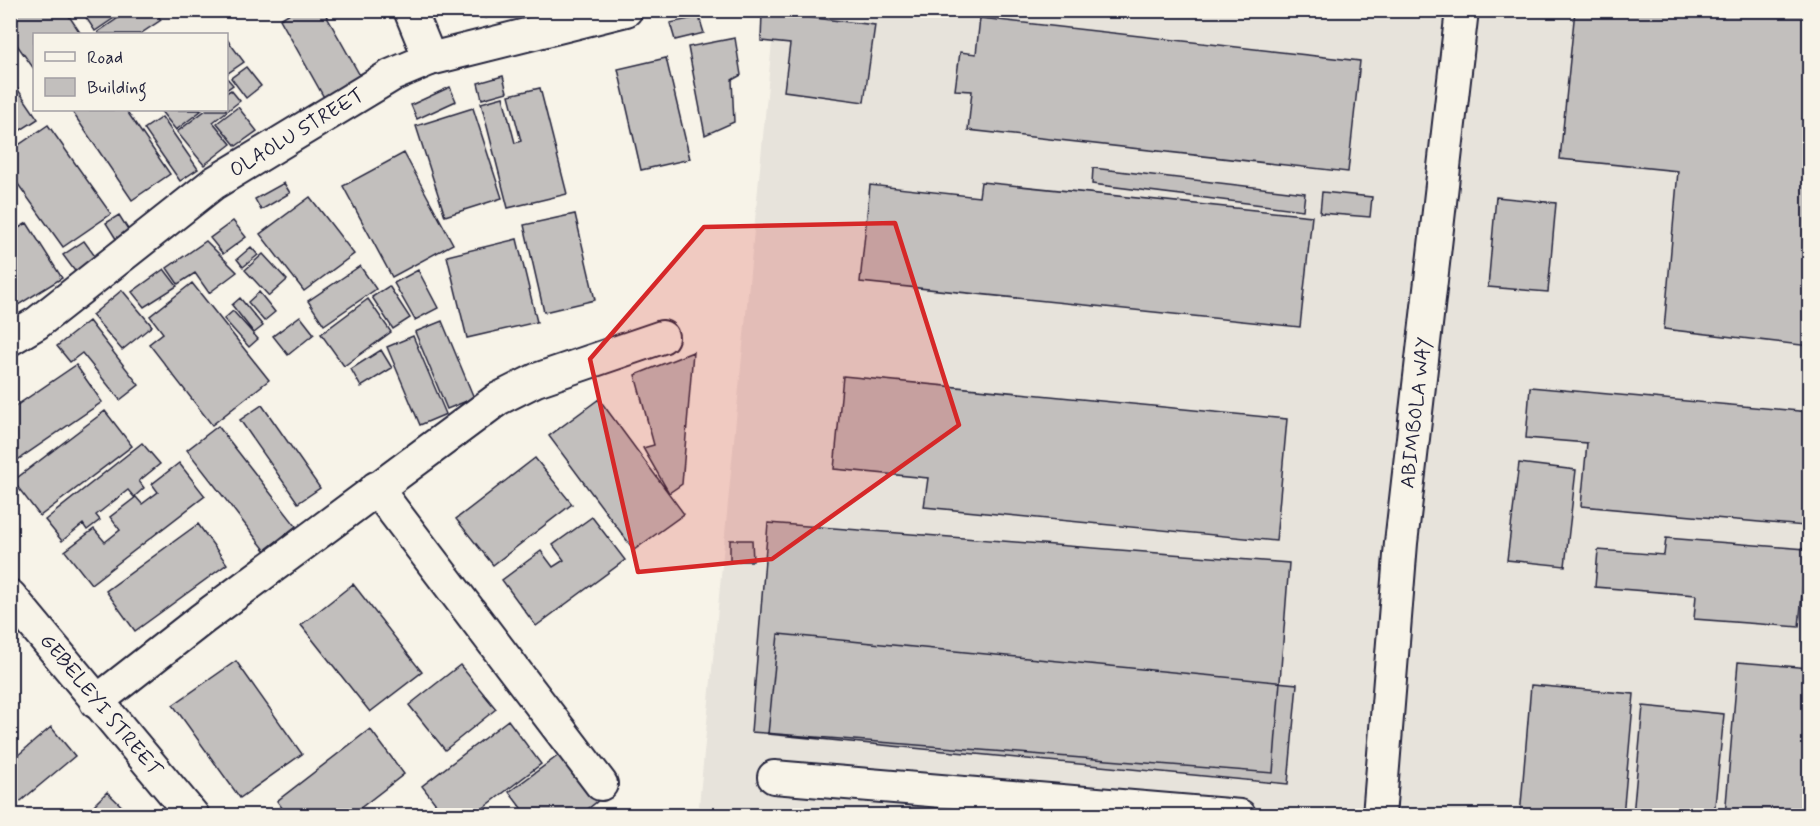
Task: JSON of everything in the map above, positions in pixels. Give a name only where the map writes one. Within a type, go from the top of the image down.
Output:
[{"type":"street","points":[[410,10],[430,59]]},
{"type":"street","name":"OLAOLU STREET","points":[[10,339],[37,322],[214,183],[392,75],[430,59],[626,10]]},
{"type":"street","name":"ABIMBOLA WAY","points":[[1378,816],[1401,543],[1462,10]]},
{"type":"street","points":[[96,702],[376,488],[498,399],[536,380],[663,337]]},
{"type":"street","points":[[376,488],[601,784]]},
{"type":"street","name":"GEBELEYI STREET","points":[[10,596],[193,816]]},
{"type":"street","points":[[774,777],[1240,816]]},
{"type":"highlighted area","points":[[895,223],[959,425],[772,559],[638,572],[590,359],[704,227]]},
{"type":"shaded area","points":[[775,11],[1809,11],[1809,815],[698,816]]},
{"type":"building","points":[[10,10],[65,10],[80,33],[33,33],[33,68],[10,35]]},
{"type":"building","points":[[81,10],[114,10],[117,16],[95,31]]},
{"type":"building","points":[[130,10],[154,10],[161,20],[142,33],[98,32]]},
{"type":"building","points":[[175,10],[189,10],[179,17]]},
{"type":"building","points":[[295,10],[323,10],[363,81],[326,101],[280,19]]},
{"type":"building","points":[[482,10],[502,10],[486,18]]},
{"type":"building","points":[[1575,10],[1810,10],[1810,346],[1664,329],[1678,171],[1560,159]]},
{"type":"building","points":[[762,12],[875,25],[864,102],[784,91],[790,44],[761,41]]},
{"type":"building","points":[[699,17],[704,33],[675,40],[670,23]]},
{"type":"building","points":[[980,18],[1360,61],[1348,172],[968,130],[972,91],[955,90],[960,52],[976,54]]},
{"type":"building","points":[[735,38],[741,75],[732,80],[734,122],[705,135],[688,47]]},
{"type":"building","points":[[228,41],[244,62],[228,73]]},
{"type":"building","points":[[666,58],[690,159],[641,170],[618,69]]},
{"type":"building","points":[[246,67],[261,86],[246,98],[231,78]]},
{"type":"building","points":[[503,76],[507,92],[482,99],[478,83]]},
{"type":"building","points":[[10,78],[38,119],[10,137]]},
{"type":"building","points":[[228,79],[233,85],[228,89]]},
{"type":"building","points":[[450,87],[456,101],[417,119],[411,105]]},
{"type":"building","points":[[540,88],[567,194],[508,208],[481,103],[503,97],[515,143],[521,141],[509,95]]},
{"type":"building","points":[[231,90],[240,101],[228,110],[228,92]]},
{"type":"building","points":[[238,107],[257,131],[236,146],[217,123]]},
{"type":"building","points":[[473,108],[502,198],[445,216],[416,126]]},
{"type":"building","points":[[72,111],[127,111],[170,174],[132,200]]},
{"type":"building","points":[[161,111],[201,111],[176,130]]},
{"type":"building","points":[[205,111],[227,111],[213,122],[231,144],[204,165],[177,132]]},
{"type":"building","points":[[162,117],[198,169],[180,181],[144,129]]},
{"type":"building","points":[[48,125],[111,214],[63,247],[10,173],[10,151]]},
{"type":"building","points":[[404,153],[453,244],[392,277],[343,186]]},
{"type":"building","points":[[1093,168],[1305,193],[1303,210],[1092,184]]},
{"type":"building","points":[[981,182],[1312,216],[1300,327],[860,282],[870,185],[979,197]]},
{"type":"building","points":[[284,183],[290,193],[261,210],[255,199]]},
{"type":"building","points":[[1322,192],[1372,197],[1370,217],[1320,213]]},
{"type":"building","points":[[310,197],[354,254],[304,291],[260,234]]},
{"type":"building","points":[[1496,197],[1556,203],[1548,292],[1488,287]]},
{"type":"building","points":[[575,214],[595,300],[544,312],[524,225]]},
{"type":"building","points":[[119,215],[131,234],[118,242],[106,223]]},
{"type":"building","points":[[233,221],[246,237],[223,254],[210,238]]},
{"type":"building","points":[[27,223],[62,278],[10,310],[10,233]]},
{"type":"building","points":[[517,239],[537,322],[467,338],[447,256]]},
{"type":"building","points":[[84,241],[97,259],[77,274],[63,255]]},
{"type":"building","points":[[206,241],[237,272],[209,293],[195,273],[178,284],[167,268]]},
{"type":"building","points":[[251,247],[258,255],[243,267],[237,259]]},
{"type":"building","points":[[263,254],[287,280],[269,296],[245,270]]},
{"type":"building","points":[[360,266],[376,289],[324,325],[308,301]]},
{"type":"building","points":[[164,269],[177,286],[144,307],[132,292]]},
{"type":"building","points":[[418,270],[438,308],[415,320],[394,283]]},
{"type":"building","points":[[192,283],[269,380],[212,425],[149,344],[163,333],[150,316]]},
{"type":"building","points":[[389,286],[410,318],[393,329],[372,297]]},
{"type":"building","points":[[122,290],[152,326],[122,350],[92,315]]},
{"type":"building","points":[[259,292],[275,312],[264,321],[248,302]]},
{"type":"building","points":[[240,298],[263,326],[254,333],[232,305]]},
{"type":"building","points":[[368,299],[391,332],[344,366],[321,334]]},
{"type":"building","points":[[233,311],[258,339],[249,347],[224,319]]},
{"type":"building","points":[[300,316],[314,334],[288,355],[273,336]]},
{"type":"building","points":[[89,321],[139,385],[120,400],[82,353],[70,362],[57,346]]},
{"type":"building","points":[[442,321],[474,398],[447,409],[415,332]]},
{"type":"building","points":[[413,336],[446,414],[420,425],[387,347]]},
{"type":"building","points":[[381,350],[392,368],[361,387],[351,369]]},
{"type":"building","points":[[693,352],[682,484],[669,493],[643,448],[654,445],[635,375]]},
{"type":"building","points":[[76,365],[102,402],[10,465],[10,410]]},
{"type":"building","points":[[843,376],[1287,419],[1276,541],[924,507],[928,478],[834,469]]},
{"type":"building","points":[[1530,387],[1810,412],[1810,479],[1805,526],[1581,506],[1587,443],[1526,438]]},
{"type":"building","points":[[599,399],[684,514],[634,550],[549,436]]},
{"type":"building","points":[[262,405],[320,488],[298,503],[240,420]]},
{"type":"building","points":[[105,411],[132,446],[40,516],[13,481]]},
{"type":"building","points":[[218,426],[296,526],[265,550],[187,450]]},
{"type":"building","points":[[142,443],[160,464],[139,481],[144,488],[134,497],[128,490],[96,515],[100,520],[87,530],[83,524],[62,541],[45,520]]},
{"type":"building","points":[[535,458],[572,504],[493,565],[456,519]]},
{"type":"building","points":[[179,463],[205,496],[91,584],[65,551],[94,529],[105,542],[120,530],[110,517],[136,497],[142,504],[158,492],[152,484]]},
{"type":"building","points":[[1519,463],[1576,470],[1565,566],[1507,560]]},
{"type":"building","points":[[592,517],[625,560],[536,626],[502,580],[541,551],[553,567],[564,560],[553,545]]},
{"type":"building","points":[[768,523],[1289,563],[1273,773],[751,732]]},
{"type":"building","points":[[198,524],[227,564],[135,631],[106,591]]},
{"type":"building","points":[[1666,538],[1806,549],[1799,627],[1694,619],[1696,595],[1595,587],[1598,550],[1664,555]]},
{"type":"building","points":[[730,540],[752,540],[753,561],[730,561]]},
{"type":"building","points":[[353,584],[422,672],[370,712],[301,625]]},
{"type":"building","points":[[778,634],[1297,684],[1288,784],[768,734]]},
{"type":"building","points":[[236,661],[302,754],[240,798],[173,705]]},
{"type":"building","points":[[1738,662],[1810,668],[1810,816],[1725,816]]},
{"type":"building","points":[[460,665],[496,709],[445,750],[409,705]]},
{"type":"building","points":[[1531,685],[1634,694],[1623,816],[1520,816]]},
{"type":"building","points":[[1643,706],[1724,714],[1714,816],[1633,816]]},
{"type":"building","points":[[508,720],[541,764],[473,816],[445,816],[422,786]]},
{"type":"building","points":[[51,727],[75,756],[10,810],[10,762]]},
{"type":"building","points":[[370,729],[404,774],[350,816],[288,816],[277,801]]},
{"type":"building","points":[[563,752],[599,800],[579,816],[527,816],[509,792]]},
{"type":"building","points":[[107,792],[132,816],[83,816]]}]
